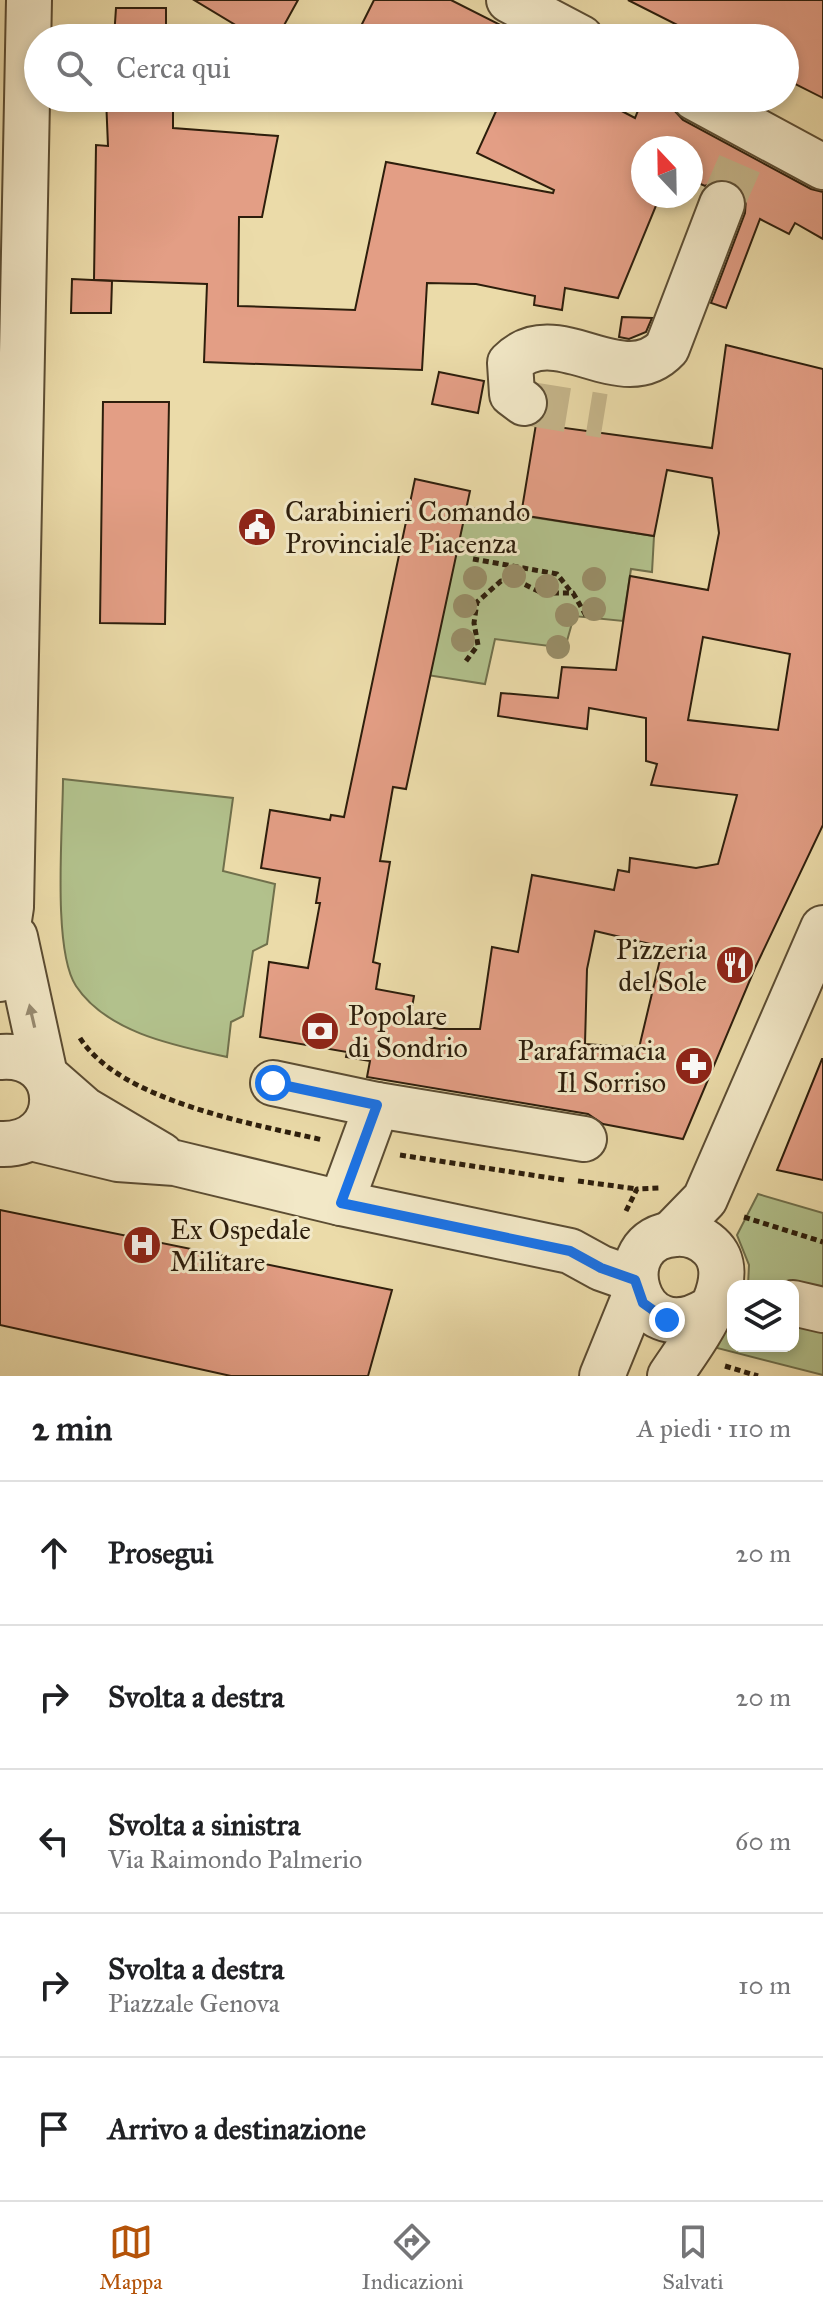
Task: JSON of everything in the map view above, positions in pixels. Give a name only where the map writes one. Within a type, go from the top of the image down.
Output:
[{"type":"street","points":[[27,24],[29,0]]},
{"type":"street","points":[[509,0],[554,24]]},
{"type":"street","points":[[16,1141],[43,1128],[53,1102],[18,956],[11,907],[13,158],[24,49]]},
{"type":"street","points":[[716,112],[751,135],[823,167]]},
{"type":"street","points":[[524,403],[512,394],[510,363],[522,351],[537,345],[628,364],[657,359],[667,348],[722,204]]},
{"type":"street","points":[[0,979],[11,907]]},
{"type":"street","points":[[602,1376],[636,1285],[638,1261],[705,1199],[814,970],[823,928]]},
{"type":"street","points":[[0,1057],[24,1059],[85,1110],[175,1163]]},
{"type":"street","points":[[273,1083],[377,1105],[584,1139]]},
{"type":"street","points":[[341,1203],[377,1105]]},
{"type":"street","points":[[16,1141],[118,1159],[175,1163],[341,1203],[570,1251],[636,1285],[643,1303],[667,1320],[695,1318],[719,1283]]},
{"type":"street","points":[[670,1376],[719,1283],[705,1199]]},
{"type":"street","points":[[570,1251],[664,1236],[700,1238],[719,1283]]},
{"type":"street","points":[[799,1304],[823,1310]]},
{"type":"path","points":[[473,559],[557,574],[588,619]]},
{"type":"path","points":[[520,582],[535,571]]},
{"type":"path","points":[[466,661],[478,645],[474,623],[477,602],[501,581],[520,582],[542,593],[573,593]]},
{"type":"path","points":[[744,1217],[823,1242]]},
{"type":"green space","points":[[459,506],[654,536],[652,572],[631,569],[623,621],[574,616],[565,648],[495,639],[485,684],[427,675]]},
{"type":"green space","points":[[63,779],[233,798],[223,871],[275,884],[267,944],[253,951],[243,1016],[231,1022],[227,1057],[165,1042],[124,1026],[89,1002],[76,986],[69,969],[61,917]]},
{"type":"green space","points":[[758,1194],[823,1213],[823,1375],[733,1352],[799,1352],[799,1280],[748,1280],[749,1265],[737,1235]]},
{"type":"green space","points":[[727,1326],[727,1351],[713,1347]]},
{"type":"building","points":[[194,0],[298,0],[285,24],[234,24]]},
{"type":"building","points":[[374,0],[451,0],[498,24],[362,24]]},
{"type":"building","points":[[628,0],[823,0],[823,98],[799,86],[799,24],[675,24]]},
{"type":"building","points":[[116,8],[166,8],[166,24],[115,24]]},
{"type":"building","points":[[107,112],[173,112],[173,128],[278,136],[262,217],[239,217],[238,306],[355,310],[386,162],[553,193],[554,190],[477,153],[496,112],[624,112],[635,118],[637,112],[676,112],[683,120],[811,189],[823,192],[823,239],[795,223],[789,234],[760,219],[726,308],[711,303],[745,213],[746,199],[741,188],[730,180],[717,180],[703,185],[703,136],[631,136],[631,208],[655,208],[618,298],[565,288],[562,310],[534,305],[535,296],[476,284],[427,283],[422,370],[204,362],[207,284],[94,280],[96,145],[108,146]]},
{"type":"building","points":[[72,279],[112,281],[111,313],[71,313]]},
{"type":"building","points":[[622,317],[652,318],[646,332],[629,339],[619,337]]},
{"type":"building","points":[[726,345],[823,369],[823,825],[755,968],[683,1139],[603,1124],[588,1114],[367,1077],[370,1061],[346,1057],[347,1052],[260,1037],[269,962],[308,968],[320,903],[316,903],[320,878],[261,868],[270,810],[330,820],[331,815],[344,817],[415,479],[470,491],[406,789],[393,787],[380,861],[390,862],[373,962],[380,964],[376,989],[414,996],[409,1024],[440,1029],[480,1029],[492,947],[518,952],[532,875],[614,890],[618,870],[629,872],[630,858],[696,868],[718,864],[737,795],[651,785],[657,764],[646,761],[646,718],[589,708],[587,729],[498,716],[501,693],[558,698],[562,667],[616,670],[630,576],[708,590],[719,533],[712,478],[667,470],[654,536],[521,515],[536,424],[712,448]],"holes":[[[703,637],[790,654],[778,730],[688,720]],[[595,931],[663,947],[639,1048],[585,1044],[587,969]]]},
{"type":"building","points":[[439,372],[484,381],[478,413],[432,404]]},
{"type":"building","points":[[103,402],[169,402],[165,624],[100,623]]},
{"type":"building","points":[[823,1059],[823,1180],[777,1170]]},
{"type":"building","points":[[0,1210],[392,1290],[368,1376],[231,1376],[0,1325]]},
{"type":"tunnel","points":[[722,204],[749,142]]},
{"type":"tunnel","points":[[524,403],[604,416]]},
{"type":"place","name":"Carabinieri Comando Provinciale Piacenza","points":[[257,527]]},
{"type":"place","name":"Pizzeria del Sole","points":[[735,965]]},
{"type":"place","name":"Popolare di Sondrio","points":[[320,1031]]},
{"type":"place","name":"Parafarmacia Il Sorriso","points":[[694,1066]]},
{"type":"place","name":"Ex Ospedale Militare","points":[[142,1245]]},
{"type":"route","points":[[273,1083],[377,1105],[341,1203],[570,1251],[601,1268],[635,1280],[643,1303],[667,1320]]}]
